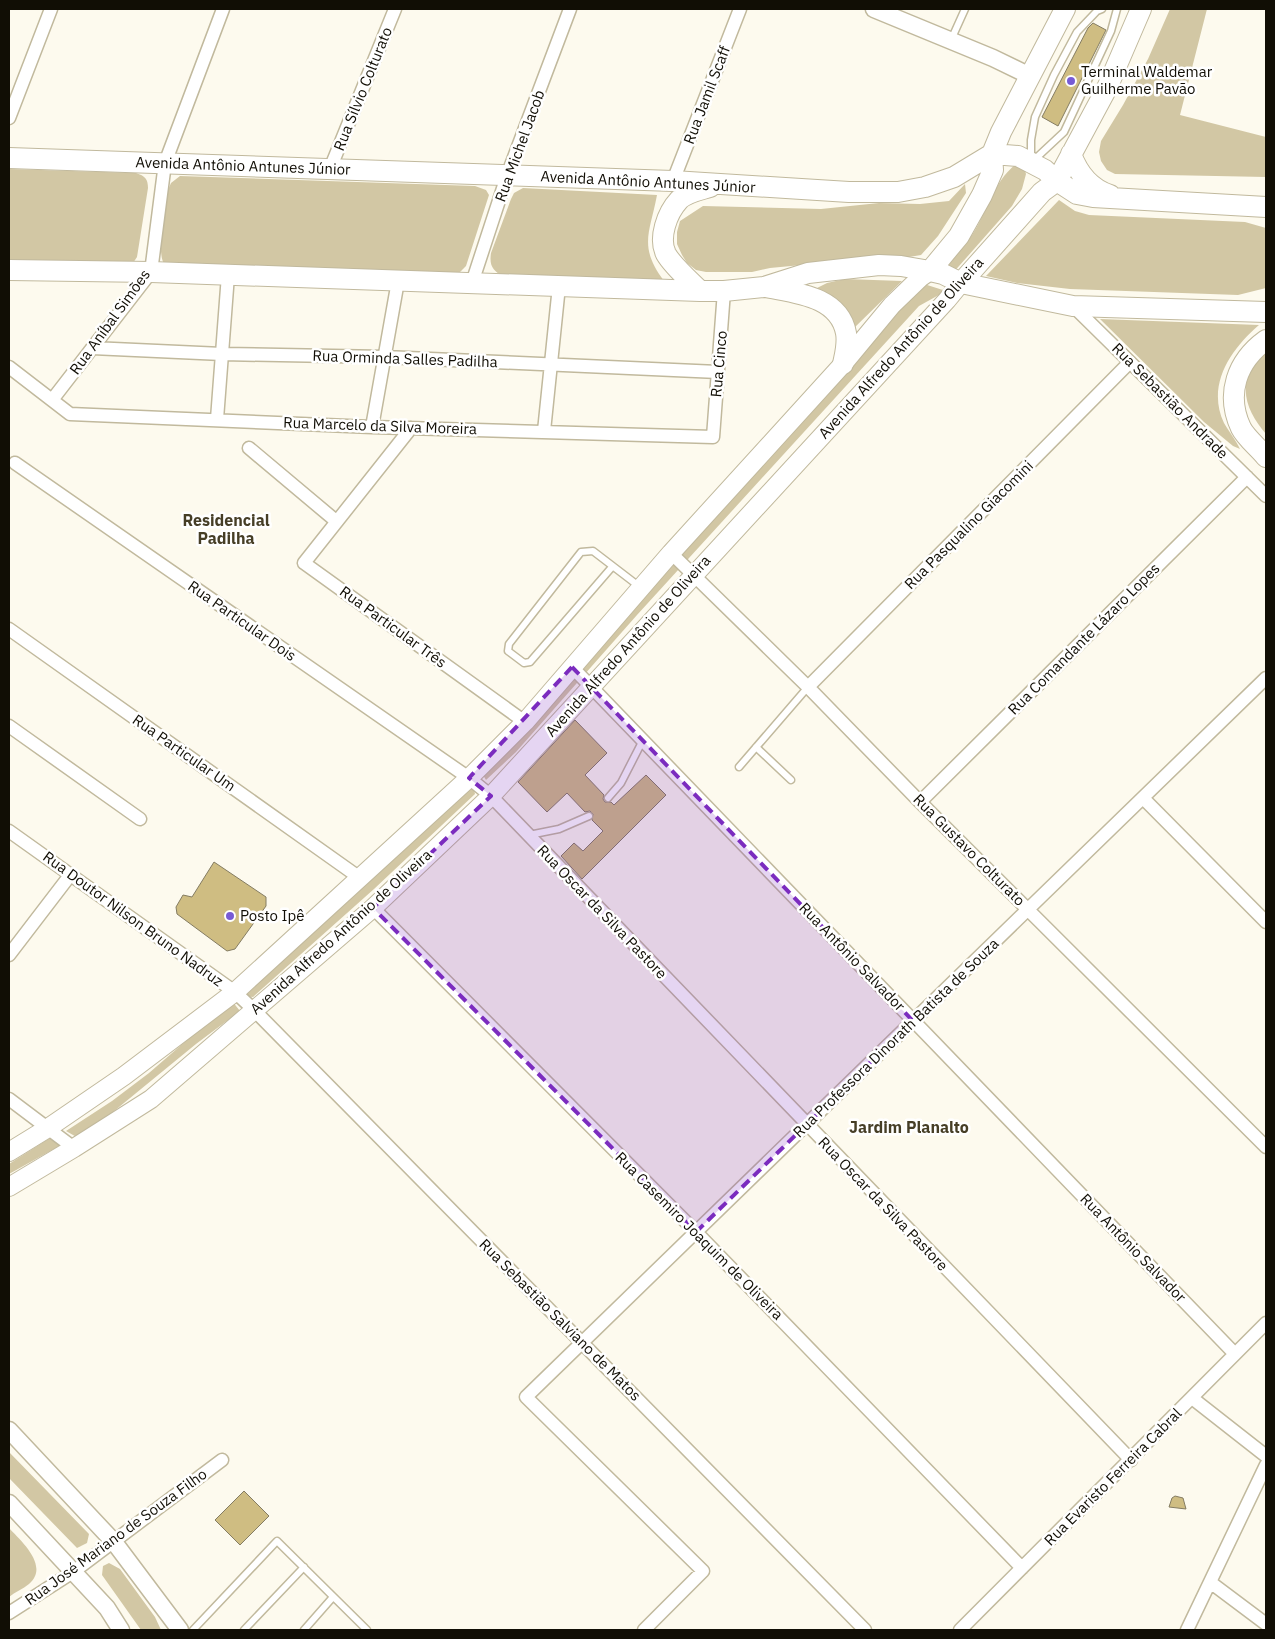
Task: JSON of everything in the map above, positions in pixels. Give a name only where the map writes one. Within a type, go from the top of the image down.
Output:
[{"type":"main road","name":"Avenida Alfredo Antônio de Oliveira","points":[[9,1152],[124,1076],[235,992],[469,778],[525,722],[670,553],[843,364],[892,305],[930,271],[959,236],[982,195],[993,170],[992,154],[1001,132],[1065,9]]},
{"type":"main road","name":"Avenida Alfredo Antônio de Oliveira","points":[[9,1187],[151,1098],[373,908],[491,796],[947,300],[1029,205],[1057,181],[1110,80],[1141,9]]},
{"type":"main road","name":"Avenida Antônio Antunes Júnior","points":[[9,158],[673,181],[849,192],[898,192],[925,187],[954,177],[992,154]]},
{"type":"main road","points":[[992,154],[1018,156],[1045,170],[1057,181],[1077,194],[1129,200],[1266,207]]},
{"type":"main road","points":[[1071,154],[1086,181],[1107,194],[1129,200]]},
{"type":"main road","points":[[700,291],[666,254],[662,239],[667,221],[679,200],[692,192],[716,185]]},
{"type":"main road","points":[[9,270],[151,272],[398,282],[724,291],[764,287],[808,273],[879,264],[930,271],[943,274],[960,283],[1073,306],[1266,312]]},
{"type":"main road","points":[[764,287],[808,296],[826,304],[838,317],[846,331],[843,364]]},
{"type":"main road","points":[[1266,340],[1245,361],[1236,378],[1233,399],[1242,428],[1266,457]]},
{"type":"street","points":[[9,118],[51,9]]},
{"type":"street","name":"Rua Aníbal Simões","points":[[52,400],[151,272],[165,163],[223,9]]},
{"type":"street","name":"Rua Sílvio Colturato","points":[[330,170],[395,9]]},
{"type":"street","name":"Rua Michel Jacob","points":[[472,283],[508,176],[570,9]]},
{"type":"street","name":"Rua Jamil Scaff","points":[[673,181],[740,9]]},
{"type":"street","points":[[874,9],[993,58],[1030,76]]},
{"type":"street","points":[[217,419],[228,275]]},
{"type":"street","points":[[372,427],[398,282]]},
{"type":"street","points":[[544,431],[559,286]]},
{"type":"street","name":"Rua Cinco","points":[[713,437],[724,291]]},
{"type":"street","name":"Rua Sebastião Andrade","points":[[1073,306],[1266,496]]},
{"type":"street","name":"Rua Orminda Salles Padilha","points":[[92,348],[222,354],[385,357],[718,372]]},
{"type":"street","name":"Rua Pasqualino Giacomini","points":[[808,687],[1130,362]]},
{"type":"street","name":"Rua Marcelo da Silva Moreira","points":[[9,367],[70,414],[372,427],[713,437]]},
{"type":"street","name":"Rua Particular Três","points":[[411,428],[304,563],[525,722]]},
{"type":"street","points":[[249,448],[336,521]]},
{"type":"street","name":"Rua Particular Dois","points":[[15,463],[469,778],[491,796]]},
{"type":"street","name":"Rua Comandante Lázaro Lopes","points":[[920,802],[1247,477]]},
{"type":"street","name":"Rua Gustavo Colturato","points":[[670,553],[808,687],[920,802],[1266,1147]]},
{"type":"street","name":"Rua Particular Um","points":[[9,629],[360,878]]},
{"type":"street","name":"Rua Antônio Salvador","points":[[572,667],[1235,1354]]},
{"type":"street","name":"Rua Professora Dinorath Batista de Souza","points":[[644,1630],[703,1571],[526,1397],[1266,678]]},
{"type":"street","points":[[1257,688],[1266,698]]},
{"type":"street","points":[[9,726],[140,819]]},
{"type":"street","name":"Rua Oscar da Silva Pastore","points":[[491,796],[1131,1460]]},
{"type":"street","points":[[1143,798],[1266,922]]},
{"type":"street","name":"Rua Doutor Nilson Bruno Nadruz","points":[[9,831],[235,992],[254,1010]]},
{"type":"street","points":[[9,955],[71,874]]},
{"type":"street","name":"Rua Casemiro Joaquim de Oliveira","points":[[373,908],[696,1232],[1022,1568]]},
{"type":"street","name":"Rua Sebastião Salviano de Matos","points":[[254,1010],[865,1630]]},
{"type":"street","points":[[9,1099],[74,1148]]},
{"type":"street","name":"Rua Evaristo Ferreira Cabral","points":[[960,1630],[1266,1324]]},
{"type":"street","points":[[1192,1398],[1266,1456]]},
{"type":"street","points":[[9,1430],[114,1542],[180,1630]]},
{"type":"street","name":"Rua José Mariano de Souza Filho","points":[[9,1613],[73,1572],[222,1460]]},
{"type":"street","points":[[1187,1630],[1266,1465]]},
{"type":"street","points":[[9,1503],[107,1608],[121,1630]]},
{"type":"street","points":[[1210,1582],[1266,1624]]},
{"type":"lane","points":[[951,41],[965,9]]},
{"type":"lane","points":[[1031,163],[1030,140],[1035,117],[1077,32],[1097,11],[1102,9]]},
{"type":"lane","points":[[1031,163],[1064,132],[1111,31],[1117,9]]},
{"type":"lane","points":[[612,567],[530,662],[524,663],[508,652],[509,644],[581,552],[593,552],[641,588]]},
{"type":"lane","points":[[739,767],[808,687]]},
{"type":"lane","points":[[608,798],[620,783],[643,740]]},
{"type":"lane","points":[[756,747],[791,780]]},
{"type":"lane","points":[[528,835],[559,829],[589,816]]},
{"type":"lane","points":[[193,1630],[277,1541],[367,1630]]},
{"type":"lane","points":[[244,1630],[304,1567]]},
{"type":"lane","points":[[304,1630],[333,1597]]},
{"type":"highlighted area","points":[[572,667],[913,1021],[696,1232],[373,908],[491,796],[469,778]]},
{"type":"shaded area","points":[[1170,9],[1207,9],[1180,115],[1266,137],[1266,177],[1115,174],[1107,170],[1101,161],[1099,152],[1101,141],[1148,59]]},
{"type":"shaded area","points":[[1016,164],[1024,167],[1026,174],[1022,189],[1012,206],[952,274],[945,268],[970,238],[995,189]]},
{"type":"shaded area","points":[[9,169],[136,173],[144,177],[147,180],[148,188],[137,257],[133,263],[9,261]]},
{"type":"shaded area","points":[[180,176],[475,186],[486,190],[489,195],[466,266],[459,273],[165,265],[162,259],[161,241],[168,190],[171,183]]},
{"type":"shaded area","points":[[965,184],[966,193],[938,236],[921,255],[770,268],[752,272],[706,272],[696,270],[687,263],[677,244],[677,232],[680,221],[703,206],[821,209],[879,203],[920,204],[949,201]]},
{"type":"shaded area","points":[[523,188],[657,195],[648,239],[651,258],[664,281],[504,277],[500,275],[491,265],[491,253],[511,199],[514,193]]},
{"type":"shaded area","points":[[1059,200],[1075,211],[1089,215],[1245,222],[1266,228],[1266,288],[1238,295],[1070,289],[1017,283],[986,276]]},
{"type":"shaded area","points":[[845,279],[902,281],[852,330],[813,290],[827,283]]},
{"type":"shaded area","points":[[924,284],[946,291],[919,306],[637,615],[516,752],[486,780],[483,775],[613,627]]},
{"type":"shaded area","points":[[1100,319],[1259,325],[1239,345],[1231,357],[1224,369],[1218,395],[1219,409],[1224,423],[1240,449],[1233,446],[1204,422]]},
{"type":"shaded area","points":[[1266,350],[1266,434],[1248,406],[1246,390],[1249,372]]},
{"type":"shaded area","points":[[469,787],[474,789],[475,794],[374,889],[253,997],[244,996],[242,991]]},
{"type":"shaded area","points":[[232,1001],[240,1011],[196,1044],[80,1139],[66,1131],[112,1101],[149,1073]]},
{"type":"shaded area","points":[[53,1136],[61,1145],[9,1174],[9,1164]]},
{"type":"shaded area","points":[[9,1452],[89,1534],[87,1543],[77,1548],[9,1478]]},
{"type":"shaded area","points":[[9,1528],[31,1554],[36,1569],[35,1577],[29,1584],[9,1597]]},
{"type":"shaded area","points":[[109,1563],[120,1569],[155,1617],[161,1630],[141,1630],[102,1575],[103,1566]]},
{"type":"building","name":"Terminal Waldemar Guilherme Pavão","points":[[1093,23],[1106,30],[1058,126],[1042,117],[1088,28]]},
{"type":"building","points":[[575,720],[607,753],[585,775],[604,795],[603,799],[605,802],[611,802],[614,805],[646,775],[666,795],[582,879],[561,856],[574,843],[583,851],[603,831],[592,820],[593,814],[590,811],[585,812],[567,793],[547,812],[518,782]]},
{"type":"building","name":"Posto Ipê","points":[[214,862],[266,897],[266,906],[235,949],[227,951],[177,914],[176,907],[183,895],[192,897]]},
{"type":"building","points":[[244,1491],[269,1516],[240,1545],[215,1520]]},
{"type":"building","points":[[1175,1496],[1183,1498],[1186,1509],[1169,1507],[1172,1498]]},
{"type":"place","name":"Terminal Waldemar Guilherme Pavão","points":[[1071,81]]},
{"type":"place","name":"Posto Ipê","points":[[230,916]]},
{"type":"district","name":"Residencial Padilha","points":[[226,529]]},
{"type":"district","name":"Jardim Planalto","points":[[909,1127]]}]
